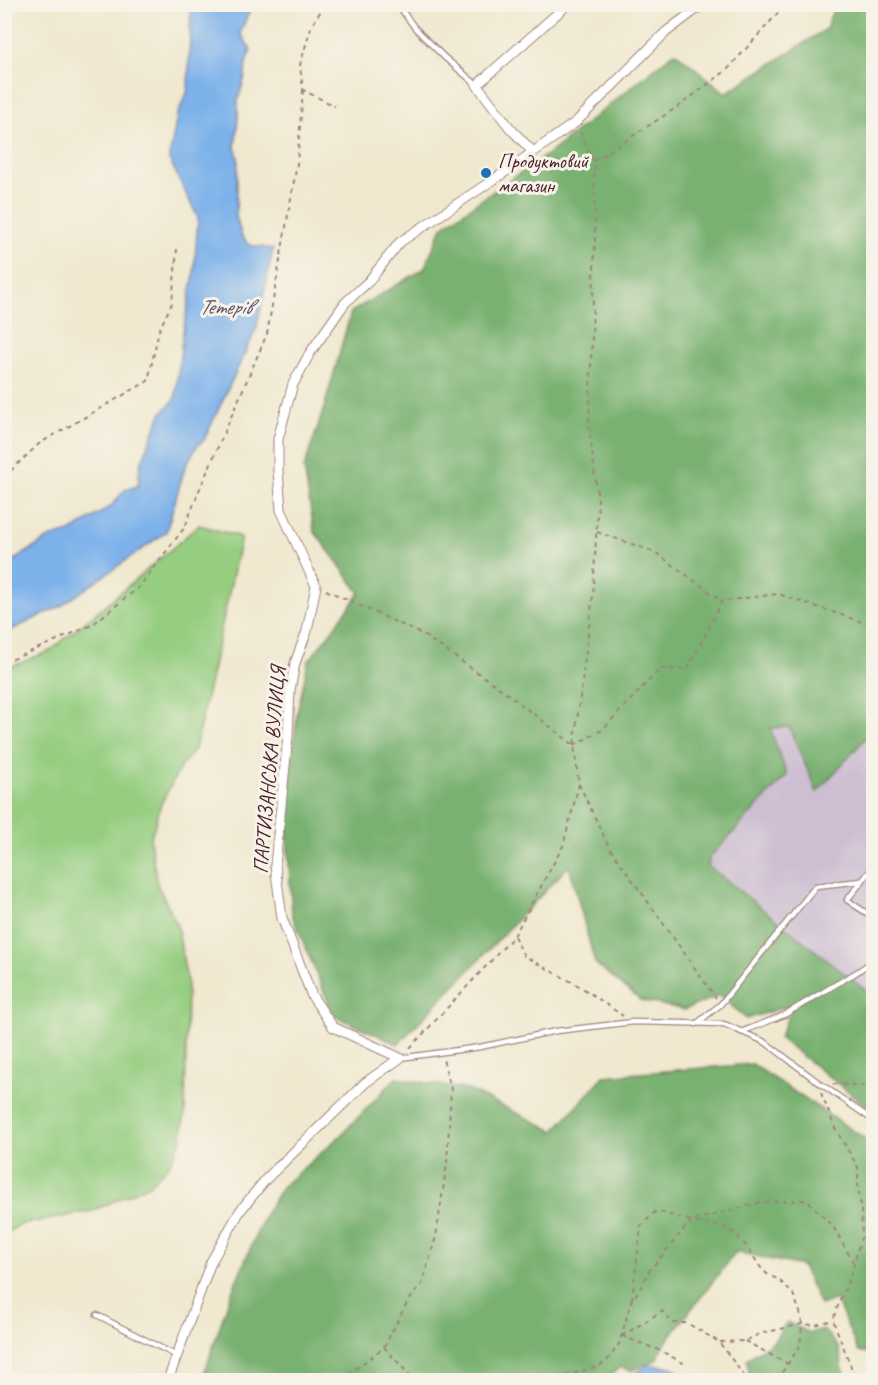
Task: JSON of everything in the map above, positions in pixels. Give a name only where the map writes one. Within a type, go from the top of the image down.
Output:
[{"type":"street","points":[[533,152],[510,128],[477,85],[568,4]]},
{"type":"street","points":[[316,586],[281,510],[278,470],[278,440],[293,384],[310,353],[345,303],[369,281],[400,242],[576,122],[666,32],[703,4]]},
{"type":"street","name":"ПАРТИЗАНСЬКА ВУЛИЦЯ","points":[[316,586],[307,632],[295,663],[290,690],[288,736],[274,865],[282,918],[312,996],[333,1027],[400,1058]]},
{"type":"street","points":[[168,1380],[211,1262],[240,1210],[266,1179],[365,1083],[400,1058]]},
{"type":"lane","points":[[397,4],[415,28],[477,85]]},
{"type":"lane","points":[[873,866],[847,900],[873,918]]},
{"type":"lane","points":[[696,1024],[720,1005],[816,886],[861,881]]},
{"type":"lane","points":[[741,1032],[784,1015],[873,960]]},
{"type":"lane","points":[[400,1058],[480,1047],[556,1031],[633,1022],[724,1024],[765,1042],[873,1121]]},
{"type":"lane","points":[[97,1315],[177,1356]]},
{"type":"lane","points":[[4,1371],[7,1380]]},
{"type":"path","points":[[4,663],[92,626],[139,587],[185,527],[267,334],[297,164],[303,90],[300,65],[311,27],[326,4]]},
{"type":"path","points":[[594,160],[679,106],[727,70],[786,4]]},
{"type":"path","points":[[303,90],[335,106]]},
{"type":"path","points":[[576,122],[594,160],[595,241],[589,426],[598,500],[593,595],[574,744],[579,784],[609,847],[720,1005]]},
{"type":"path","points":[[4,477],[40,443],[148,381],[159,330],[172,303],[177,249]]},
{"type":"path","points":[[596,531],[655,552],[722,601],[778,594],[873,626]]},
{"type":"path","points":[[316,586],[422,634],[497,686],[574,744]]},
{"type":"path","points":[[574,744],[602,730],[660,669],[688,669],[722,601]]},
{"type":"path","points":[[400,1058],[514,936],[563,846],[579,784]]},
{"type":"path","points":[[514,936],[524,956],[580,987],[633,1022]]},
{"type":"path","points":[[341,1380],[384,1347],[406,1304],[422,1284],[436,1237],[447,1163],[451,1089],[441,1052]]},
{"type":"path","points":[[856,1380],[833,1320],[862,1235],[858,1167],[835,1128],[818,1082],[873,1086]]},
{"type":"path","points":[[632,1299],[639,1291],[649,1271],[691,1221],[762,1202],[807,1200],[834,1228],[854,1263]]},
{"type":"path","points":[[557,1380],[597,1367],[607,1361],[619,1344],[632,1299],[641,1226],[656,1211],[709,1226],[723,1226],[735,1234],[747,1247],[760,1268],[793,1294],[802,1324],[800,1346],[777,1380]]},
{"type":"path","points":[[621,1336],[662,1311],[673,1323],[687,1323],[719,1342],[747,1380]]},
{"type":"path","points":[[719,1342],[745,1341],[759,1334],[802,1324],[815,1325],[833,1320]]},
{"type":"path","points":[[621,1336],[661,1351],[685,1364]]},
{"type":"path","points":[[745,1341],[788,1364]]},
{"type":"path","points":[[384,1347],[414,1380]]},
{"type":"path","points":[[861,1380],[873,1367]]},
{"type":"shaded area","points":[[789,726],[817,792],[873,730],[873,779],[865,789],[874,795],[873,996],[708,866],[710,857],[770,728]]},
{"type":"green space","points":[[835,5],[873,5],[874,706],[871,709],[873,730],[817,792],[789,727],[770,728],[787,775],[710,857],[708,866],[873,996],[873,1111],[779,1038],[793,1005],[746,1019],[720,995],[684,1010],[640,1000],[595,963],[569,866],[398,1044],[334,1016],[292,915],[286,817],[297,714],[308,662],[360,593],[314,531],[304,468],[324,408],[351,312],[424,269],[442,227],[552,151],[675,52],[726,93],[826,29]]},
{"type":"green space","points":[[199,525],[241,537],[195,749],[181,766],[161,804],[150,840],[157,884],[177,925],[187,981],[185,1113],[181,1141],[169,1165],[149,1185],[93,1211],[19,1225],[5,1234],[5,669],[50,651]]},
{"type":"green space","points":[[752,1064],[873,1144],[873,1354],[858,1351],[836,1299],[820,1305],[802,1266],[736,1252],[668,1339],[656,1360],[631,1371],[620,1367],[606,1380],[438,1380],[430,1377],[429,1380],[202,1380],[230,1296],[264,1216],[282,1187],[340,1136],[396,1078],[469,1090],[554,1131],[604,1076]]},
{"type":"green space","points":[[787,1322],[810,1333],[823,1329],[839,1348],[845,1380],[750,1380],[747,1359],[773,1342]]},
{"type":"water","name":"Тетерів","points":[[191,5],[248,5],[250,11],[240,33],[251,50],[246,62],[245,76],[238,100],[235,147],[238,157],[236,216],[241,235],[249,245],[273,249],[257,327],[204,440],[197,446],[185,467],[166,532],[61,606],[5,633],[5,566],[49,538],[70,532],[110,507],[126,489],[138,486],[140,466],[161,414],[175,399],[183,332],[194,274],[198,218],[169,159],[177,116],[188,90]]},
{"type":"water","points":[[648,1365],[673,1367],[688,1380],[626,1380]]},
{"type":"place","name":"Продуктовий магазин","points":[[486,173]]}]
